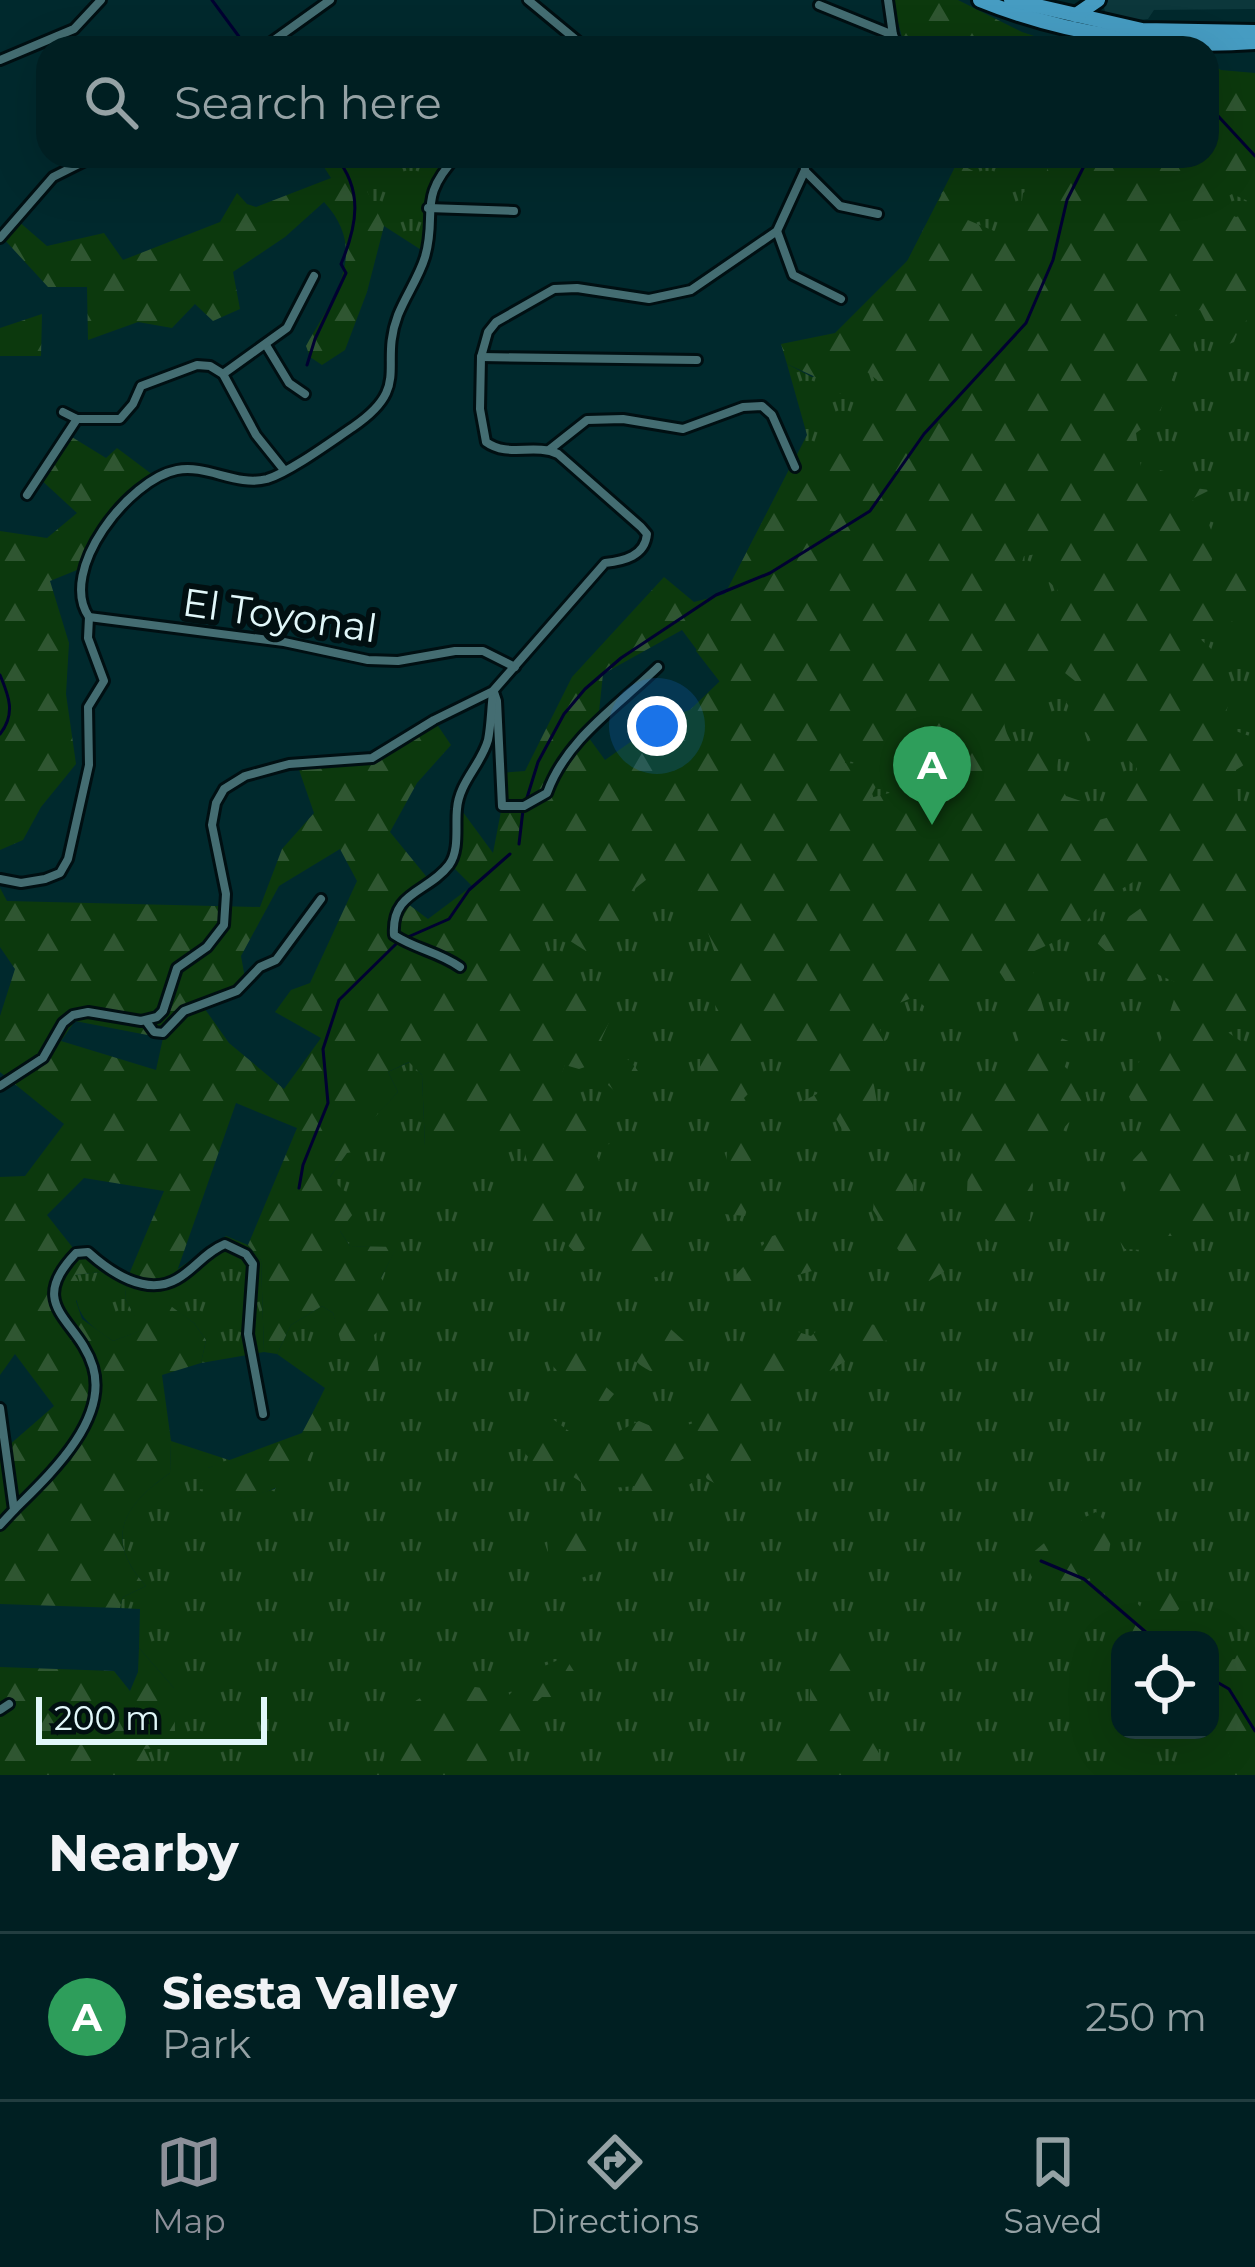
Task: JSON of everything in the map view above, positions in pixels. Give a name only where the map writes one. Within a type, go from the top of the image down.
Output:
[{"type":"main road","points":[[980,0],[1107,36]]},
{"type":"main road","points":[[1011,0],[1142,30],[1255,32]]},
{"type":"main road","points":[[1076,16],[1098,0]]},
{"type":"main road","points":[[1219,43],[1255,42]]},
{"type":"street","points":[[57,36],[74,29],[101,0]]},
{"type":"street","points":[[280,36],[330,0]]},
{"type":"street","points":[[528,0],[572,36]]},
{"type":"street","points":[[819,5],[893,35],[889,0]]},
{"type":"street","points":[[0,60],[36,45]]},
{"type":"street","points":[[0,238],[53,177],[71,168]]},
{"type":"street","points":[[0,879],[21,883],[44,879],[60,873],[68,859],[89,765],[88,707],[104,681],[79,595],[82,568],[117,513],[149,483],[171,471],[187,469],[244,481],[270,478],[353,427],[388,394],[397,318],[426,254],[429,198],[449,168]]},
{"type":"street","points":[[0,1086],[43,1058],[63,1023],[74,1015],[88,1012],[146,1021],[163,1011],[177,968],[207,947],[224,926],[226,894],[212,825],[224,789],[244,776],[289,764],[372,758],[493,691],[605,563],[634,555],[646,542],[641,527],[595,483],[549,450],[504,451],[486,442],[479,410],[481,357],[496,322],[554,289],[649,299],[691,290],[777,231],[805,170],[840,206],[878,214]]},
{"type":"street","points":[[428,208],[514,211]]},
{"type":"street","points":[[777,231],[793,275],[841,299]]},
{"type":"street","points":[[223,374],[287,328],[314,275]]},
{"type":"street","points":[[266,345],[290,383],[305,394]]},
{"type":"street","points":[[481,357],[697,360]]},
{"type":"street","points":[[63,412],[77,419],[120,419],[142,386],[197,364],[210,365],[223,374],[256,435],[284,470]]},
{"type":"street","points":[[549,450],[587,420],[623,418],[682,429],[743,407],[762,406],[779,428],[795,467]]},
{"type":"street","points":[[27,495],[77,419]]},
{"type":"street","name":"El Toyonal","points":[[89,617],[284,642],[368,660],[483,651],[515,667]]},
{"type":"street","points":[[493,691],[502,806],[524,806],[547,793],[555,769],[571,748],[658,667]]},
{"type":"street","points":[[460,967],[440,953],[407,944],[394,935],[392,918],[403,901],[450,864],[456,844],[457,804],[488,741],[493,691]]},
{"type":"street","points":[[146,1021],[154,1032],[163,1033],[192,1006],[237,991],[276,959],[321,899]]},
{"type":"street","points":[[0,1525],[57,1469],[92,1402],[94,1369],[56,1308],[55,1282],[76,1253],[88,1252],[109,1271],[142,1285],[178,1279],[225,1244],[246,1254],[253,1264],[248,1334],[263,1414]]},
{"type":"street","points":[[0,1408],[14,1510]]},
{"type":"shaded area","points":[[1102,0],[1255,0],[1255,9],[1154,10],[1148,19],[1108,23]]},
{"type":"green space","points":[[892,0],[958,0],[1034,36],[902,36]]},
{"type":"green space","points":[[1219,69],[1255,73],[1255,204],[1232,194],[1212,205],[1236,217],[1255,211],[1255,317],[1241,323],[1234,342],[1219,348],[1200,310],[1175,315],[1195,334],[1193,350],[1179,360],[1158,417],[1136,433],[1141,467],[1164,471],[1178,486],[1210,490],[1192,499],[1213,536],[1211,563],[1244,537],[1255,535],[1255,632],[1237,621],[1210,622],[1197,636],[1232,668],[1218,681],[1229,702],[1222,726],[1252,737],[1250,761],[1236,770],[1239,816],[1255,817],[1255,1001],[1253,1012],[1226,1031],[1255,1051],[1255,1146],[1235,1157],[1215,1150],[1234,1169],[1243,1198],[1206,1230],[1157,1236],[1142,1250],[1125,1249],[1112,1229],[1156,1219],[1125,1191],[1133,1160],[1161,1131],[1137,1117],[1124,1084],[1137,1063],[1156,1055],[1179,984],[1157,974],[1136,984],[1118,977],[1114,959],[1095,941],[1155,898],[1164,876],[1154,861],[1146,874],[1102,901],[1080,930],[1028,954],[1051,1034],[1071,1042],[1064,1066],[1084,1085],[1087,1101],[1028,1170],[1033,1185],[1030,1219],[1007,1243],[988,1241],[966,1214],[968,1170],[954,1140],[1021,1037],[1011,992],[985,955],[964,967],[962,992],[935,1016],[914,997],[875,1013],[884,1042],[901,1026],[911,1039],[872,1074],[881,1125],[874,1135],[847,1138],[834,1115],[781,1112],[821,1092],[784,1066],[778,1046],[760,1048],[759,1083],[744,1098],[757,1123],[749,1143],[755,1185],[745,1216],[724,1214],[727,1149],[717,1115],[699,1081],[702,1037],[716,1019],[715,1000],[724,982],[698,901],[681,877],[656,872],[632,891],[622,930],[589,953],[556,932],[542,937],[558,980],[610,990],[615,1009],[601,1040],[627,1058],[645,1088],[646,1100],[631,1106],[594,1064],[579,1069],[565,1065],[550,1107],[592,1113],[627,1138],[603,1146],[590,1144],[609,1178],[585,1186],[576,1201],[589,1242],[579,1257],[557,1234],[534,1223],[513,1232],[505,1210],[518,1202],[529,1168],[521,1139],[506,1142],[486,1136],[465,1149],[465,1164],[438,1166],[425,1146],[422,1075],[409,1062],[388,1072],[398,1092],[365,1128],[369,1149],[347,1153],[330,1177],[359,1206],[340,1231],[350,1246],[397,1247],[381,1278],[397,1302],[392,1318],[374,1335],[382,1391],[353,1368],[333,1313],[322,1306],[291,1325],[277,1354],[264,1352],[261,1260],[248,1245],[297,1128],[236,1103],[176,1274],[162,1280],[168,1304],[194,1323],[206,1340],[201,1363],[162,1375],[171,1441],[170,1473],[140,1498],[124,1524],[125,1553],[146,1586],[123,1597],[120,1608],[0,1604],[0,1453],[54,1406],[15,1354],[0,1375],[0,1177],[25,1176],[64,1124],[0,1072],[0,1016],[15,969],[0,947],[0,888],[7,901],[260,907],[282,849],[314,813],[297,764],[366,760],[434,720],[451,745],[417,783],[390,832],[430,881],[404,901],[428,919],[472,886],[450,864],[456,844],[457,804],[493,853],[502,806],[499,773],[525,771],[572,677],[664,577],[694,602],[725,594],[795,458],[853,452],[841,435],[861,407],[882,410],[886,387],[867,372],[840,394],[833,385],[787,364],[781,344],[835,333],[908,260],[955,168],[979,174],[966,192],[963,218],[994,231],[1019,222],[1023,193],[1045,180],[1047,168],[1219,168]],"holes":[[[1044,553],[1045,578],[1057,589],[1067,610],[1042,616],[1018,575],[1024,556]],[[682,630],[720,681],[690,710],[663,719],[605,760],[586,734],[598,721],[603,674]],[[1060,669],[1085,689],[1066,702],[1100,753],[1120,752],[1137,768],[1132,789],[1113,798],[1117,815],[1088,823],[1081,801],[1066,796],[1055,776],[1061,746],[1036,718],[1036,745],[1012,743],[1004,719],[1011,695],[1038,693]],[[880,747],[897,757],[922,760],[897,791],[870,798],[882,775],[866,764],[845,763],[850,750]],[[340,849],[357,881],[310,983],[291,990],[275,1012],[321,1038],[284,1089],[229,1043],[202,1005],[227,998],[245,978],[241,956],[279,886]],[[75,1021],[163,1038],[156,1070],[61,1041]],[[84,1178],[164,1191],[127,1279],[125,1298],[142,1330],[113,1341],[82,1319],[76,1301],[84,1291],[75,1275],[109,1271],[88,1252],[73,1248],[47,1215]]]},
{"type":"green space","points":[[1255,97],[1255,1775],[130,1775],[174,1688],[139,1648],[140,1609],[120,1608],[123,1597],[146,1586],[125,1553],[122,1538],[130,1511],[170,1473],[171,1441],[232,1461],[208,1468],[231,1501],[275,1489],[325,1388],[277,1354],[291,1325],[322,1306],[333,1313],[345,1350],[396,1248],[350,1246],[340,1231],[330,1177],[364,1128],[398,1092],[388,1072],[410,1062],[422,1075],[425,1146],[663,719],[690,710],[720,682],[696,651],[807,435],[787,364],[812,377],[855,364],[954,168],[1219,168],[1219,141]]},
{"type":"green space","points":[[325,168],[356,168],[384,226],[345,350],[322,365],[310,357],[306,346],[336,292],[346,256],[338,220],[324,202],[285,237],[233,272],[240,309],[213,321],[195,304],[172,328],[138,322],[88,340],[87,287],[48,287],[2,237],[17,220],[47,246],[104,233],[123,260],[220,222],[237,193],[256,207],[331,178]]},
{"type":"green space","points":[[333,168],[449,168],[429,198],[426,253],[384,226]]},
{"type":"green space","points":[[42,314],[41,356],[0,356],[0,328]]},
{"type":"green space","points":[[67,434],[106,458],[117,448],[157,478],[117,513],[82,568],[50,581],[69,643],[66,694],[76,764],[41,807],[23,840],[0,850],[0,531],[47,538],[77,513],[38,477]]},
{"type":"green space","points":[[906,1162],[918,1219],[949,1269],[921,1286],[873,1210],[876,1180]]},
{"type":"green space","points":[[633,1223],[655,1231],[676,1260],[657,1277],[632,1278],[597,1247],[609,1231]]},
{"type":"green space","points":[[804,1224],[805,1249],[823,1268],[772,1277],[760,1295],[736,1291],[735,1276],[770,1237]]},
{"type":"green space","points":[[226,1236],[248,1245],[261,1260],[264,1352],[201,1363],[206,1340],[194,1323],[167,1304],[162,1280]]},
{"type":"green space","points":[[109,1271],[127,1279],[125,1298],[143,1330],[113,1341],[82,1315],[74,1275]]},
{"type":"green space","points":[[829,1320],[898,1327],[894,1339],[874,1343],[825,1374],[801,1365],[779,1404],[760,1400],[752,1424],[754,1456],[732,1493],[707,1479],[693,1453],[662,1471],[693,1482],[653,1510],[629,1519],[617,1508],[635,1486],[612,1488],[581,1503],[581,1482],[564,1471],[543,1473],[521,1449],[534,1429],[532,1404],[570,1432],[595,1443],[639,1421],[667,1433],[693,1423],[686,1401],[722,1377],[737,1377],[729,1364],[785,1328],[811,1336]]},
{"type":"green space","points":[[664,1323],[684,1341],[668,1377],[637,1362],[622,1331]]},
{"type":"green space","points":[[561,1345],[588,1358],[598,1380],[614,1394],[602,1409],[583,1411],[576,1390],[543,1356]]},
{"type":"green space","points":[[326,1388],[325,1416],[316,1444],[289,1479],[230,1502],[220,1491],[199,1489],[208,1468],[302,1433]]},
{"type":"green space","points":[[1096,1512],[1113,1529],[1106,1568],[1145,1612],[1170,1588],[1180,1608],[1168,1621],[1182,1631],[1133,1631],[1135,1625],[1099,1593],[1090,1578],[1049,1599],[1037,1588],[1024,1560],[1055,1534],[1070,1541],[1082,1533],[1081,1519]]},
{"type":"green space","points":[[572,1520],[599,1572],[581,1578],[549,1566],[546,1526]]},
{"type":"green space","points":[[839,1646],[871,1671],[859,1688],[865,1719],[878,1733],[880,1775],[787,1775],[794,1729],[809,1714],[811,1675]]},
{"type":"green space","points":[[139,1648],[174,1688],[175,1731],[161,1748],[144,1749],[153,1767],[173,1767],[179,1775],[0,1775],[0,1667],[114,1671],[130,1691],[138,1672]]},
{"type":"green space","points":[[1240,1649],[1255,1661],[1255,1775],[1235,1775],[1219,1710],[1219,1661],[1235,1659]]},
{"type":"green space","points":[[565,1657],[575,1673],[562,1697],[542,1697],[532,1706],[531,1726],[480,1766],[465,1765],[458,1775],[367,1775],[386,1771],[385,1748],[392,1727],[421,1697],[463,1686],[506,1698],[533,1671]]},
{"type":"waterway","points":[[212,0],[239,36]]},
{"type":"waterway","points":[[1219,117],[1255,156]]},
{"type":"waterway","points":[[307,365],[346,273],[341,264],[355,208],[343,168]]},
{"type":"waterway","points":[[526,801],[538,762],[564,714],[621,658],[716,595],[770,573],[870,511],[924,434],[1026,323],[1053,260],[1067,200],[1083,168]]},
{"type":"waterway","points":[[0,675],[9,712],[0,734]]},
{"type":"waterway","points":[[519,844],[523,810]]},
{"type":"waterway","points":[[408,937],[449,919],[469,890],[510,854]]},
{"type":"waterway","points":[[299,1188],[303,1165],[328,1103],[323,1049],[339,1000],[396,944]]},
{"type":"waterway","points":[[1041,1561],[1084,1579],[1145,1631]]},
{"type":"waterway","points":[[1219,1683],[1229,1689],[1255,1731]]},
{"type":"place","name":"Siesta Valley","points":[[932,825]]}]
